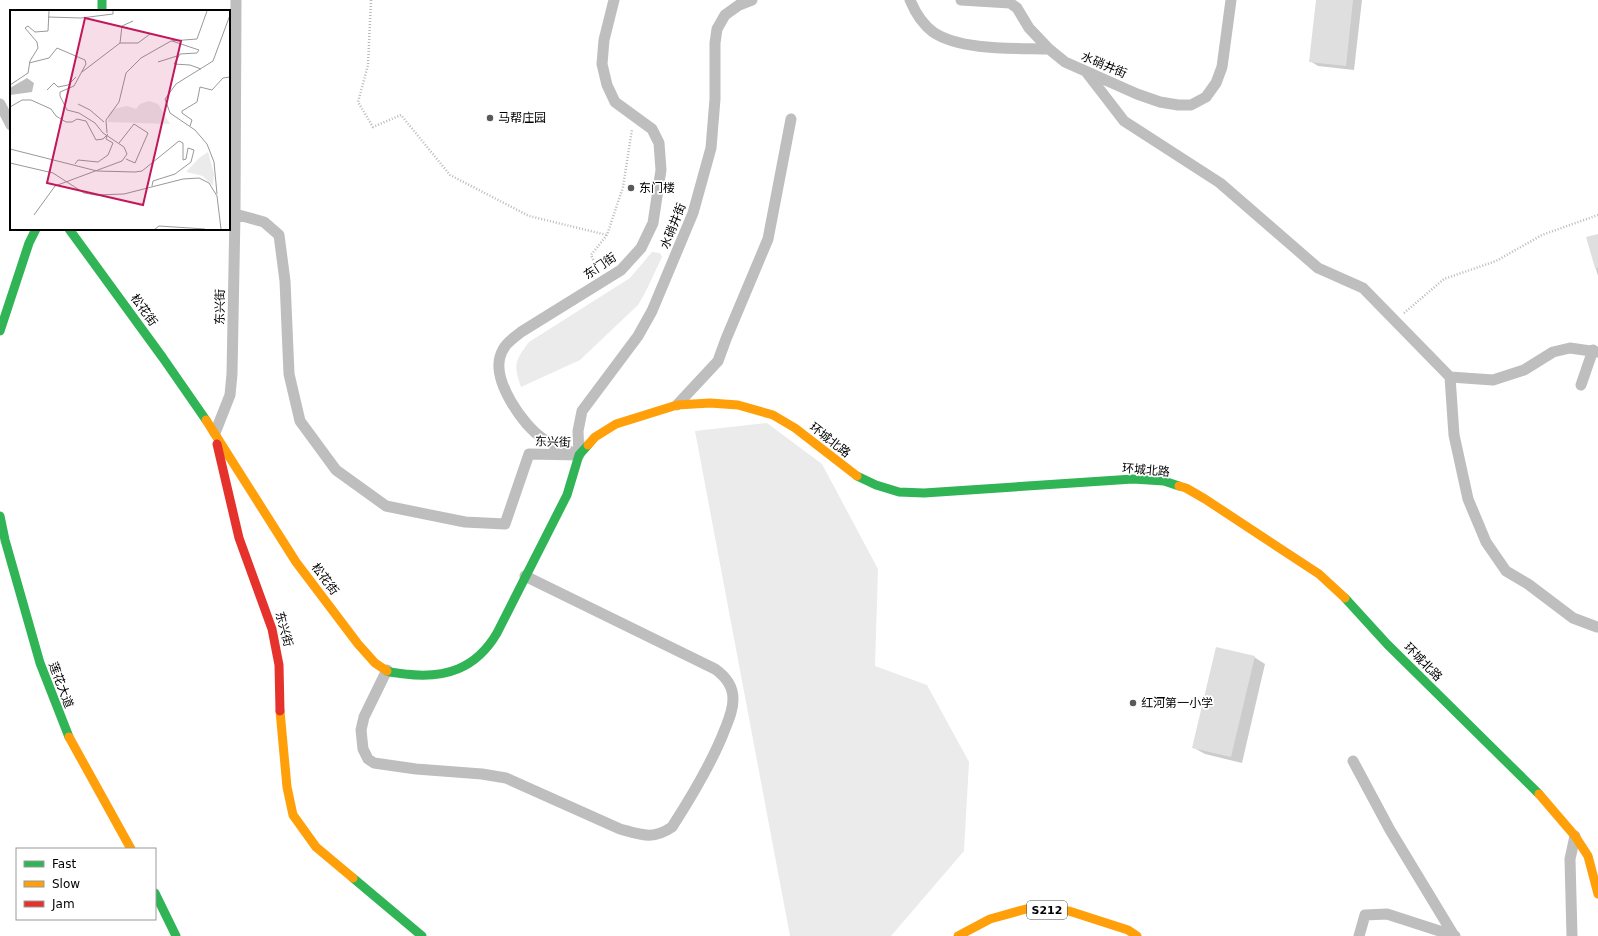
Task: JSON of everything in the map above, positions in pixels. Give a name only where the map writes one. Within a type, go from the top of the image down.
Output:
[{"type":"street","points":[[235,214],[236,0]]},
{"type":"street","name":"东门街","points":[[579,455],[542,438],[523,419],[503,386],[499,372],[500,357],[506,343],[521,332],[621,270],[641,248],[652,222],[661,170],[659,143],[652,129],[615,102],[607,85],[602,64],[604,40],[614,0]]},
{"type":"street","name":"水硝井街","points":[[579,455],[578,431],[582,411],[638,336],[652,311],[693,213],[711,148],[715,99],[715,43],[717,29],[725,15],[739,5],[752,0]]},
{"type":"street","points":[[910,0],[914,10],[923,23],[934,33],[968,46],[1049,49]]},
{"type":"street","name":"水硝井街","points":[[962,0],[1010,3],[1017,8],[1029,28],[1049,49],[1065,62],[1087,73],[1160,102],[1178,105],[1191,105],[1206,97],[1216,83],[1222,67],[1231,0]]},
{"type":"street","points":[[1087,73],[1124,121],[1220,183],[1318,268],[1363,288],[1450,377],[1456,442],[1468,499],[1486,542],[1506,571],[1528,584],[1573,618],[1597,627]]},
{"type":"street","points":[[0,104],[10,123]]},
{"type":"street","points":[[677,405],[718,361],[768,239],[790,119]]},
{"type":"street","name":"东兴街","points":[[422,936],[316,847],[293,815],[287,787],[281,728],[279,665],[272,629],[239,538],[215,433],[230,394],[232,381],[235,214],[264,222],[279,235],[285,281],[289,374],[300,422],[336,470],[386,506],[465,522],[505,524],[529,454],[579,455]]},
{"type":"street","points":[[0,331],[29,243],[36,230]]},
{"type":"street","name":"松花街","points":[[70,230],[163,358],[215,433],[296,562],[358,644],[369,656],[387,670],[418,677],[436,676],[456,670],[473,660],[486,649],[497,633],[567,495],[579,455]]},
{"type":"street","points":[[1450,377],[1493,380],[1524,370],[1553,352],[1570,348],[1596,351],[1581,385]]},
{"type":"street","name":"环城北路","points":[[579,455],[595,437],[616,424],[677,405],[710,403],[738,405],[772,416],[795,428],[854,474],[876,485],[899,492],[924,493],[1133,478],[1164,481],[1186,488],[1319,574],[1351,603],[1387,644],[1548,803],[1575,836],[1588,856],[1598,894]]},
{"type":"street","name":"莲花大道","points":[[0,516],[5,540],[40,663],[67,733],[131,848]]},
{"type":"street","points":[[387,670],[364,717],[361,730],[363,749],[368,759],[374,763],[416,769],[482,774],[506,778],[620,829],[639,835],[652,836],[663,833],[672,827],[718,749],[732,712],[733,698],[731,688],[725,676],[708,665],[525,576]]},
{"type":"street","points":[[1353,761],[1390,830],[1454,935]]},
{"type":"street","points":[[1572,936],[1570,859],[1575,836]]},
{"type":"street","points":[[156,895],[176,936]]},
{"type":"street","name":"S212","points":[[958,936],[990,919],[1026,909],[1069,911],[1128,930],[1137,936]]},
{"type":"street","points":[[1359,936],[1365,915],[1387,914],[1454,935]]},
{"type":"path","points":[[371,0],[368,65],[358,102],[373,127],[401,114],[450,175],[529,216],[607,235]]},
{"type":"path","points":[[602,281],[591,255],[607,235],[623,187],[633,126],[630,112]]},
{"type":"path","points":[[1394,321],[1444,279],[1496,262],[1542,235],[1598,215]]},
{"type":"shaded area","points":[[652,252],[660,253],[662,257],[638,305],[580,360],[521,387],[516,368],[518,359],[529,342],[630,278]]},
{"type":"shaded area","points":[[767,423],[822,464],[878,569],[875,666],[927,685],[969,762],[964,851],[891,936],[790,936],[695,431]]},
{"type":"building","points":[[1316,0],[1353,0],[1346,66],[1309,62]]},
{"type":"building","points":[[1598,234],[1598,268],[1595,268],[1586,237]]},
{"type":"building","points":[[1216,647],[1255,656],[1231,757],[1192,748]]},
{"type":"traffic: fast","points":[[102,0],[102,10]]},
{"type":"traffic: fast","points":[[0,331],[29,243],[36,230]]},
{"type":"traffic: fast","points":[[70,230],[206,420]]},
{"type":"traffic: fast","points":[[387,671],[420,675],[446,673],[469,663],[489,645],[497,633],[567,495],[579,455],[588,445]]},
{"type":"traffic: fast","points":[[857,476],[876,485],[899,492],[924,493],[1133,479],[1164,481],[1179,486]]},
{"type":"traffic: fast","points":[[0,516],[5,540],[40,663],[69,737]]},
{"type":"traffic: fast","points":[[1345,598],[1387,644],[1539,794]]},
{"type":"traffic: fast","points":[[353,878],[422,936]]},
{"type":"traffic: fast","points":[[156,895],[176,936]]},
{"type":"traffic: slow","points":[[588,445],[595,437],[616,424],[677,405],[710,403],[738,405],[773,415],[795,428],[857,476]]},
{"type":"traffic: slow","points":[[206,420],[296,562],[358,644],[375,663],[387,671]]},
{"type":"traffic: slow","points":[[1179,486],[1186,488],[1205,499],[1319,574],[1345,598]]},
{"type":"traffic: slow","points":[[280,711],[287,787],[293,815],[316,847],[353,878]]},
{"type":"traffic: slow","points":[[69,737],[130,848]]},
{"type":"traffic: slow","points":[[1539,794],[1575,836],[1588,856],[1598,894]]},
{"type":"traffic: slow","points":[[958,936],[990,919],[1026,909],[1069,911],[1128,930],[1137,936]]},
{"type":"traffic: jam","points":[[217,444],[239,538],[272,629],[279,665],[280,711]]},
{"type":"place","name":"马帮庄园","points":[[490,118]]},
{"type":"place","name":"东门楼","points":[[631,188]]},
{"type":"place","name":"红河第一小学","points":[[1133,703]]}]
